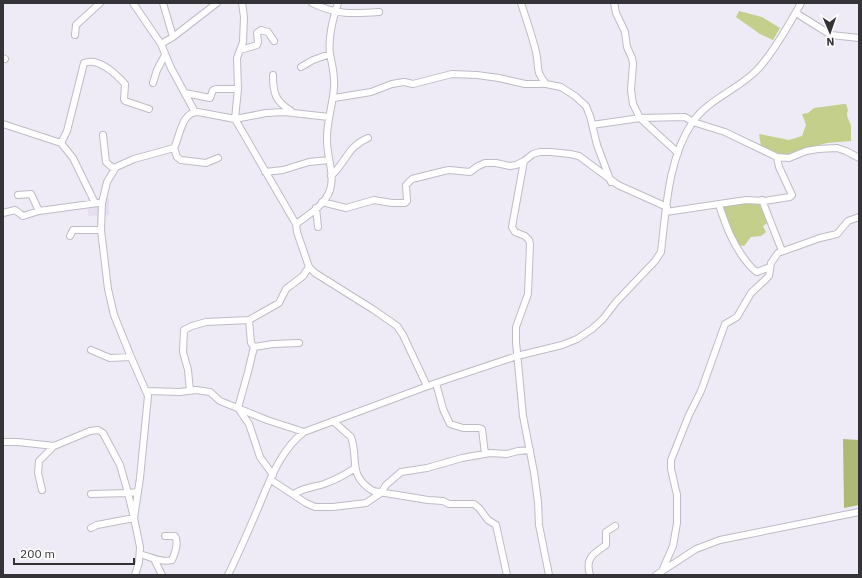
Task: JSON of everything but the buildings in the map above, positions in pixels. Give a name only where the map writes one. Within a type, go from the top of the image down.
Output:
[{"type":"street","points":[[75,35],[76,25],[100,3]]},
{"type":"street","points":[[133,3],[161,44],[165,55],[195,112]]},
{"type":"street","points":[[163,3],[173,36]]},
{"type":"street","points":[[161,44],[217,3]]},
{"type":"street","points":[[242,3],[244,17],[242,42],[237,58],[238,89],[235,119],[296,224],[297,232],[309,267],[315,273],[397,326],[404,335],[427,386]]},
{"type":"street","points":[[312,3],[349,14],[378,12]]},
{"type":"street","points":[[296,224],[316,208],[330,191],[331,176],[327,142],[329,117],[334,98],[334,76],[330,54],[331,33],[338,3]]},
{"type":"street","points":[[521,3],[536,53],[538,72],[546,84]]},
{"type":"street","points":[[614,3],[616,13],[625,32],[627,47],[632,58],[632,100],[640,118],[678,153]]},
{"type":"street","points":[[228,575],[272,477],[286,450],[304,432],[427,386],[517,356],[562,345],[576,339],[592,329],[655,262],[661,252],[670,182],[678,153],[693,122],[721,96],[755,71],[796,14],[801,3]]},
{"type":"street","points":[[796,14],[831,35],[859,38]]},
{"type":"street","points":[[240,50],[257,45],[257,33],[261,30],[268,32],[274,41]]},
{"type":"street","points":[[301,67],[313,60],[330,54]]},
{"type":"street","points":[[153,83],[157,70],[165,55]]},
{"type":"street","points":[[61,143],[67,131],[82,65],[86,61],[95,62],[104,66],[125,83],[125,101],[149,109]]},
{"type":"street","points":[[334,98],[371,92],[398,83],[408,82],[413,84],[452,74],[499,78],[525,84],[546,84],[561,87],[584,103],[589,111],[597,145],[612,182]]},
{"type":"street","points":[[273,75],[273,92],[276,98],[282,106],[292,112]]},
{"type":"street","points":[[185,93],[210,98],[213,90],[216,89],[238,89]]},
{"type":"street","points":[[218,158],[206,163],[181,160],[177,157],[174,148],[187,117],[195,112],[235,119],[266,113],[292,112],[329,117]]},
{"type":"street","points":[[592,125],[640,118],[686,117],[693,122],[725,132],[777,157],[789,158],[806,151],[837,148],[859,158]]},
{"type":"street","points":[[3,124],[61,143],[73,158],[95,203]]},
{"type":"street","points":[[103,135],[106,162],[114,169]]},
{"type":"street","points":[[331,176],[342,165],[355,144],[368,138]]},
{"type":"street","points":[[134,518],[148,400],[147,391],[118,326],[108,289],[101,230],[102,203],[107,182],[114,169],[134,159],[174,148]]},
{"type":"street","points":[[322,202],[346,208],[374,200],[392,203],[405,203],[407,201],[406,185],[412,179],[449,170],[470,172],[485,163],[496,163],[510,166],[516,165],[524,162],[534,154],[540,152],[551,152],[578,156],[612,182],[666,210],[719,205],[746,200],[762,200],[791,196],[779,167],[777,157]]},
{"type":"street","points":[[265,172],[283,170],[309,162],[329,160]]},
{"type":"street","points":[[524,162],[512,224],[513,230],[527,237],[530,244],[528,294],[516,327],[517,356],[523,416],[538,502],[539,525],[549,575]]},
{"type":"street","points":[[18,195],[32,195],[39,211]]},
{"type":"street","points":[[762,200],[782,251]]},
{"type":"street","points":[[3,213],[15,210],[23,216],[39,211],[102,203]]},
{"type":"street","points":[[719,205],[736,248],[753,269],[757,272],[770,267]]},
{"type":"street","points":[[316,208],[318,227]]},
{"type":"street","points":[[662,571],[673,546],[676,534],[677,505],[671,460],[701,391],[725,324],[737,317],[751,292],[769,276],[770,267],[774,257],[778,253],[836,234],[848,221],[859,217]]},
{"type":"street","points":[[70,236],[73,230],[101,230]]},
{"type":"street","points":[[190,391],[188,370],[183,352],[184,330],[206,322],[249,320],[279,303],[286,289],[303,276],[309,267]]},
{"type":"street","points":[[238,408],[254,347],[251,343],[249,320]]},
{"type":"street","points":[[254,347],[273,344],[299,343]]},
{"type":"street","points":[[91,350],[110,358],[131,357]]},
{"type":"street","points":[[436,383],[443,409],[450,424],[463,428],[476,427],[482,430],[485,454]]},
{"type":"street","points":[[147,391],[204,390],[210,392],[220,401],[304,432]]},
{"type":"street","points":[[238,408],[249,424],[260,457],[272,477],[306,503],[315,507],[333,507],[366,503],[381,493],[386,485],[401,472],[427,468],[462,458],[485,454],[507,454],[530,450]]},
{"type":"street","points":[[333,421],[352,439],[355,468],[358,477],[366,487],[381,493],[443,501],[456,505],[474,504],[479,508],[488,520],[496,525],[507,575]]},
{"type":"street","points":[[42,490],[38,473],[39,460],[54,446],[90,431],[98,430],[103,433],[120,465],[140,540],[140,554],[135,575]]},
{"type":"street","points":[[3,442],[54,446]]},
{"type":"street","points":[[294,494],[298,491],[331,481],[355,468]]},
{"type":"street","points":[[91,494],[138,492]]},
{"type":"street","points":[[656,575],[696,549],[720,540],[859,512]]},
{"type":"street","points":[[91,528],[97,525],[134,518]]},
{"type":"street","points":[[590,575],[588,566],[589,560],[606,545],[606,532],[615,526]]},
{"type":"street","points":[[140,554],[154,559],[172,560],[177,546],[177,539],[175,536],[165,536]]},
{"type":"street","points":[[154,559],[162,575]]},
{"type":"shaded area","points":[[109,198],[109,215],[88,216],[87,199]]},
{"type":"green space","points":[[739,11],[762,17],[780,28],[773,40],[760,34],[736,17]]},
{"type":"green space","points":[[846,104],[848,110],[847,117],[851,126],[851,141],[827,143],[799,150],[797,156],[792,157],[778,155],[761,146],[759,134],[789,140],[802,136],[806,125],[802,114],[808,113],[814,108]]},
{"type":"green space","points":[[745,203],[762,204],[770,221],[763,226],[766,232],[761,236],[751,237],[744,246],[738,245],[722,206]]},
{"type":"green space","points":[[843,439],[859,440],[859,505],[844,508]]}]
